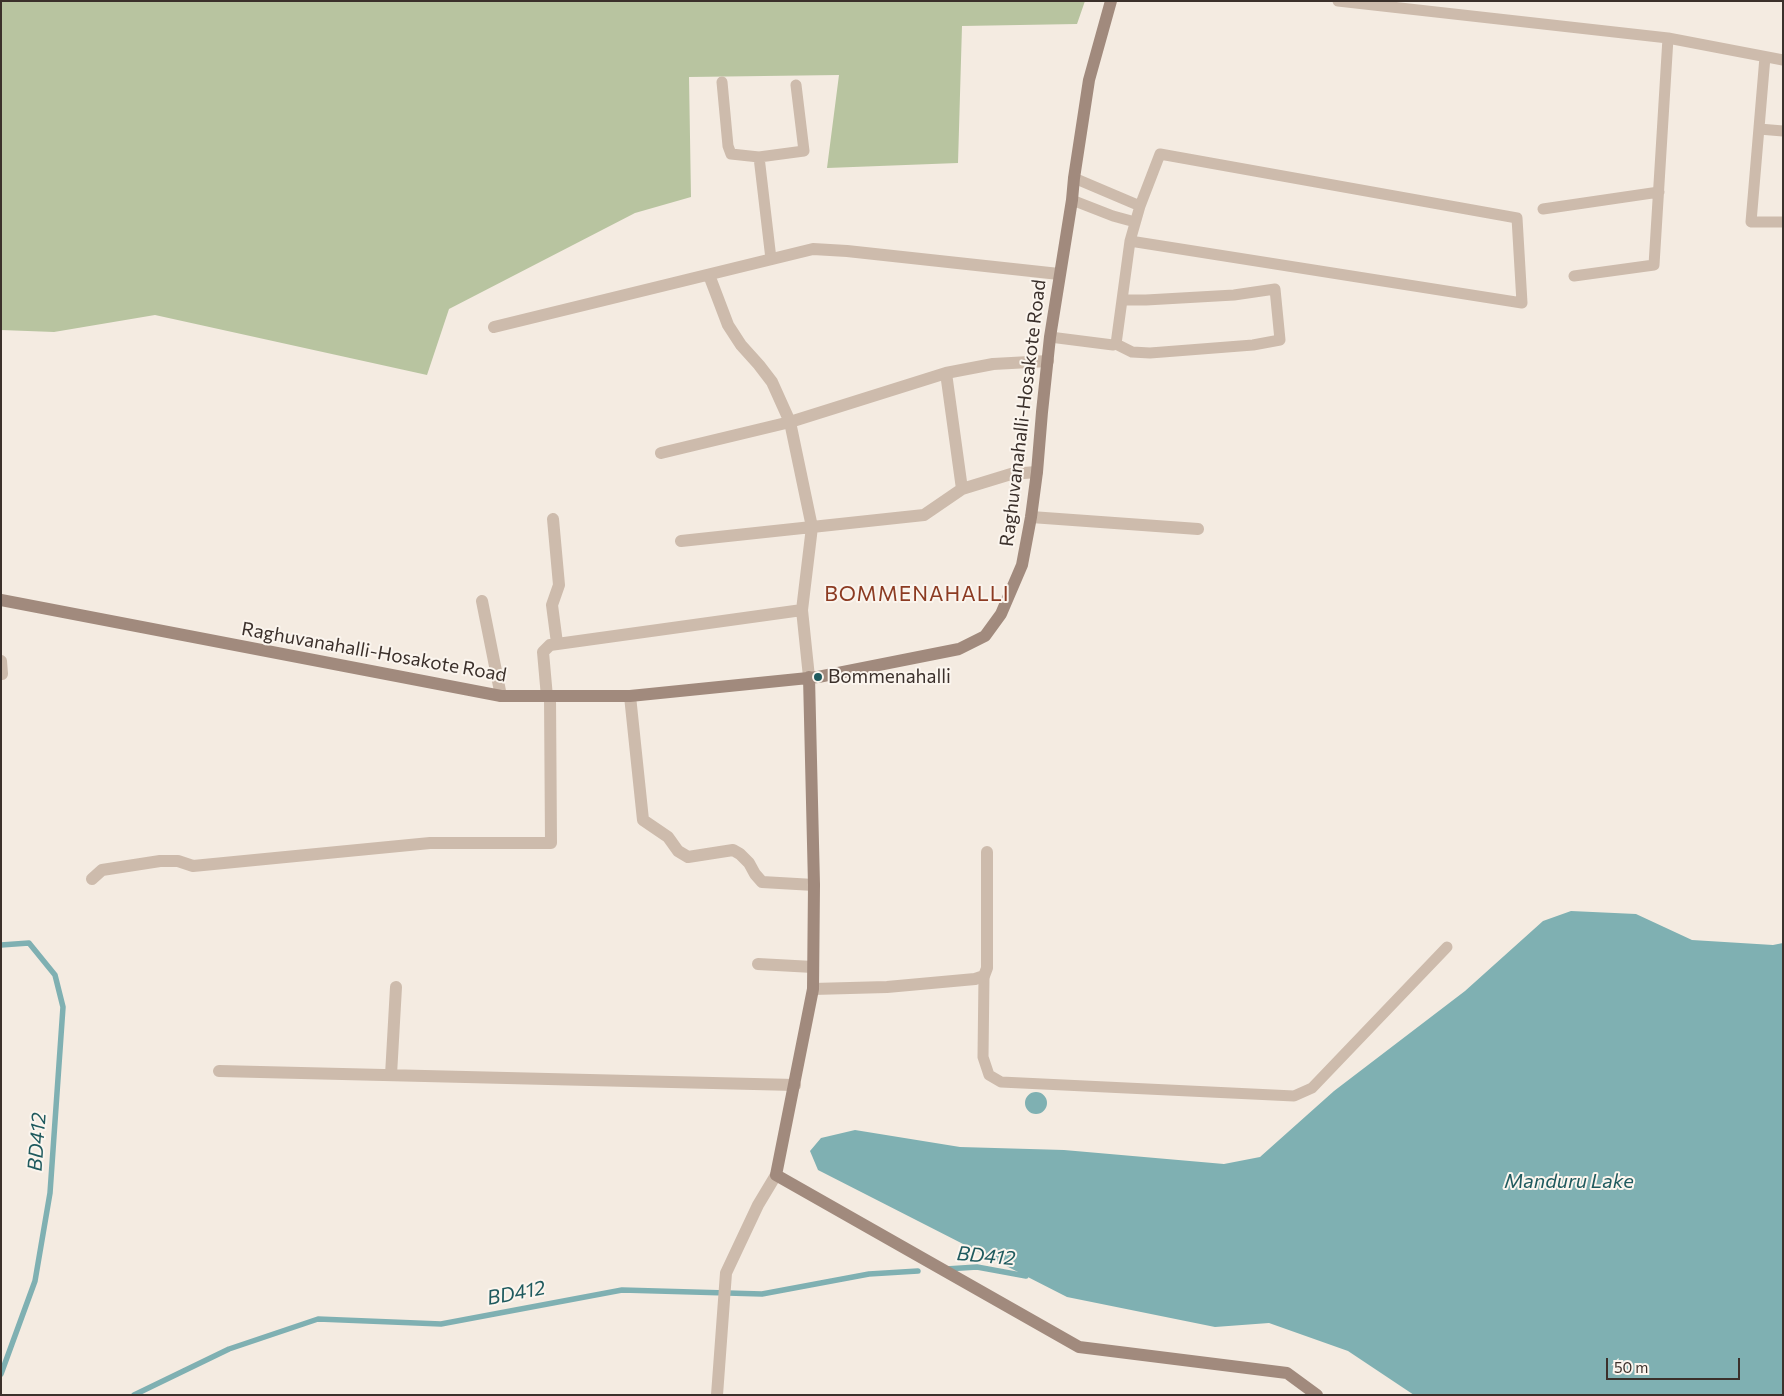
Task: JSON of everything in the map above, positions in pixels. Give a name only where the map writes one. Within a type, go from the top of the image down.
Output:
[{"type":"main road","name":"Raghuvanahalli-Hosakote Road","points":[[1,600],[501,696],[630,696],[809,677],[959,649],[985,636],[1001,614],[1022,566],[1037,472],[1050,337],[1089,80],[1111,1]]},
{"type":"main road","points":[[809,677],[809,885],[813,989],[776,1175],[1079,1347],[1287,1374],[1317,1395]]},
{"type":"street","points":[[494,327],[813,249],[1059,274]]},
{"type":"street","points":[[708,275],[728,325],[741,345],[772,382],[790,422],[812,527],[802,610],[809,677]]},
{"type":"street","points":[[661,453],[790,422],[946,373],[993,364],[1048,361]]},
{"type":"street","points":[[946,373],[962,489]]},
{"type":"street","points":[[681,541],[924,515],[962,489],[1011,474],[1037,472]]},
{"type":"street","points":[[1031,517],[1198,529]]},
{"type":"street","points":[[553,518],[559,585],[552,605],[557,643]]},
{"type":"street","points":[[482,601],[501,696]]},
{"type":"street","points":[[92,879],[102,870],[160,861],[178,861],[193,866],[430,843],[551,843],[549,697],[543,652],[550,645],[802,610]]},
{"type":"street","points":[[630,696],[643,820],[668,837],[678,851],[688,856],[733,850],[749,862],[754,874],[762,882],[809,885]]},
{"type":"street","points":[[813,989],[887,987],[975,979],[984,976],[987,968],[988,852]]},
{"type":"street","points":[[758,964],[813,967]]},
{"type":"street","points":[[391,1075],[396,987]]},
{"type":"street","points":[[219,1071],[795,1085]]},
{"type":"street","points":[[717,1395],[726,1273],[758,1205],[776,1175]]},
{"type":"lane","points":[[1338,1],[1668,38],[1783,60]]},
{"type":"lane","points":[[1574,276],[1654,265],[1668,38]]},
{"type":"lane","points":[[1765,58],[1752,222],[1783,222]]},
{"type":"lane","points":[[722,82],[728,146],[731,154],[759,156],[804,151],[796,85]]},
{"type":"lane","points":[[1759,129],[1783,131]]},
{"type":"lane","points":[[1116,344],[1130,241],[1140,206],[1160,154],[1517,218],[1522,303],[1130,241]]},
{"type":"lane","points":[[759,156],[771,259]]},
{"type":"lane","points":[[1074,178],[1140,206]]},
{"type":"lane","points":[[1544,209],[1659,192]]},
{"type":"lane","points":[[1072,200],[1113,216],[1135,222]]},
{"type":"lane","points":[[1050,337],[1116,344],[1132,352],[1150,353],[1253,345],[1280,340],[1275,289],[1234,295],[1122,300]]},
{"type":"lane","points":[[984,976],[983,1057],[990,1075],[1001,1082],[1294,1096],[1312,1088],[1447,947]]},
{"type":"green space","points":[[1,1],[1085,1],[1077,24],[962,26],[958,163],[827,168],[839,75],[689,77],[691,197],[635,213],[449,309],[427,375],[155,315],[54,332],[1,330]]},
{"type":"water","name":"Manduru Lake","points":[[1571,911],[1636,914],[1692,940],[1773,945],[1783,943],[1783,1395],[1414,1395],[1348,1351],[1269,1323],[1215,1327],[1067,1297],[818,1170],[810,1151],[821,1138],[855,1130],[960,1147],[1064,1150],[1224,1164],[1260,1157],[1334,1091],[1465,991],[1543,921]]},
{"type":"water","points":[[1036,1092],[1044,1095],[1047,1103],[1044,1111],[1036,1114],[1028,1111],[1025,1103],[1028,1095]]},
{"type":"waterway","name":"BD412","points":[[1,945],[29,943],[55,975],[63,1007],[50,1193],[35,1281],[1,1374]]},
{"type":"waterway","name":"BD412","points":[[946,1269],[977,1267],[1026,1276]]},
{"type":"waterway","name":"BD412","points":[[134,1395],[229,1349],[318,1319],[441,1324],[622,1290],[762,1294],[869,1274],[918,1271]]},
{"type":"place","name":"Bommenahalli","points":[[818,677]]},
{"type":"district","name":"BOMMENAHALLI","points":[[917,594]]}]
